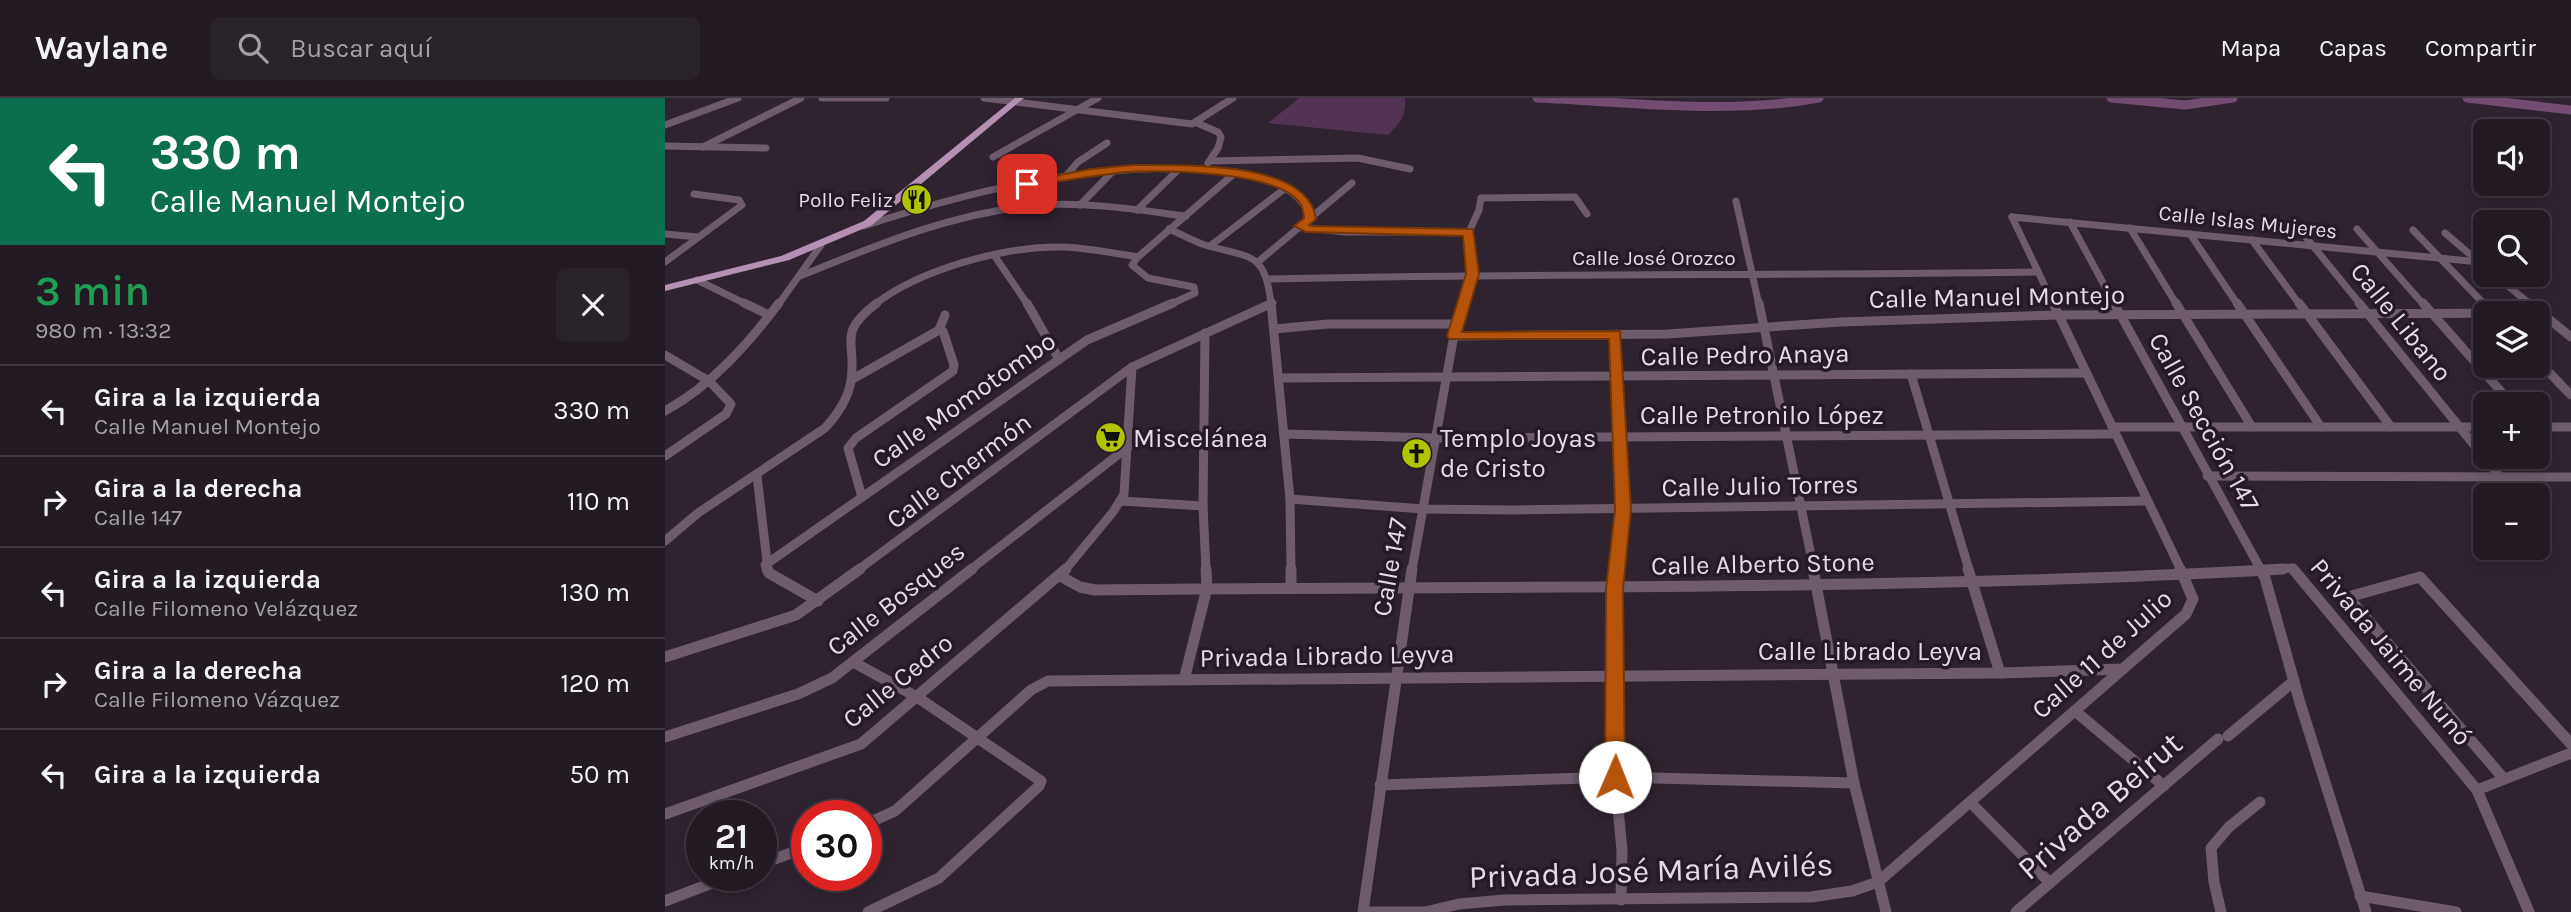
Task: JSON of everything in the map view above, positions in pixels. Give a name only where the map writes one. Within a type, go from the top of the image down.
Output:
[{"type":"main road","points":[[665,288],[760,266],[821,245],[857,229],[886,209],[1014,99]]},
{"type":"main road","points":[[665,281],[784,249],[856,219],[1014,99]]},
{"type":"street","points":[[665,125],[739,98]]},
{"type":"street","points":[[703,147],[801,98]]},
{"type":"street","points":[[822,98],[886,98]]},
{"type":"street","points":[[984,98],[1014,99],[1183,124],[1197,123],[1218,132],[1221,137],[1218,148],[1203,170]]},
{"type":"street","points":[[993,157],[1098,98]]},
{"type":"street","points":[[1197,123],[1233,98]]},
{"type":"street","points":[[1065,177],[1078,162],[1107,143]]},
{"type":"street","points":[[665,146],[766,148]]},
{"type":"street","points":[[1210,161],[1350,158],[1410,169]]},
{"type":"street","points":[[1137,209],[1179,169]]},
{"type":"street","points":[[857,229],[981,194],[1114,170],[1236,172],[1287,187],[1303,198],[1310,219]]},
{"type":"street","points":[[1080,205],[1114,170]]},
{"type":"street","points":[[665,541],[698,513],[819,434],[832,421],[841,407],[851,380],[851,330],[872,307],[899,289],[994,255],[1058,247],[1139,257],[1236,172]]},
{"type":"street","points":[[1259,261],[1352,183]]},
{"type":"street","points":[[1210,246],[1287,187]]},
{"type":"street","points":[[665,262],[738,209],[742,202],[694,194]]},
{"type":"street","points":[[1300,226],[1345,232],[1469,232],[1479,210],[1481,198],[1488,196],[1575,197],[1581,201],[1587,214]]},
{"type":"street","points":[[1737,201],[1788,436],[1853,783],[1886,912]]},
{"type":"street","points":[[800,276],[925,230],[978,215],[1040,205],[1137,209],[1186,216]]},
{"type":"street","name":"Calle Islas Mujeres","points":[[2012,217],[2473,263]]},
{"type":"street","name":"Calle 11 de Julio","points":[[1878,882],[2192,606],[2193,599],[2012,217]]},
{"type":"street","name":"Calle Sección 147","points":[[2070,222],[2265,579],[2300,704],[2360,896]]},
{"type":"street","name":"Calle Libano","points":[[2296,225],[2500,477]]},
{"type":"street","points":[[2130,228],[2252,427]]},
{"type":"street","points":[[1169,229],[1210,246],[1237,251],[1259,261],[1269,279],[1290,499],[1291,587]]},
{"type":"street","points":[[2357,229],[2501,392]]},
{"type":"street","points":[[2413,230],[2481,301]]},
{"type":"street","name":"Calle 147","points":[[1364,912],[1394,678],[1409,587],[1456,324],[1472,274],[1469,232]]},
{"type":"street","points":[[2445,233],[2473,256]]},
{"type":"street","points":[[665,234],[698,237]]},
{"type":"street","points":[[2190,234],[2321,427]]},
{"type":"street","points":[[2252,240],[2391,427]]},
{"type":"street","points":[[665,411],[691,398],[709,381],[769,315],[821,245]]},
{"type":"street","points":[[994,255],[1019,290],[1059,359]]},
{"type":"street","name":"Calle Momotombo","points":[[765,565],[1059,359],[1103,331],[1189,296],[1196,290],[1188,285],[1163,283],[1148,278],[1132,265],[1139,257]]},
{"type":"street","name":"Calle José Orozco","points":[[1269,279],[1472,274],[1753,276],[2038,272]]},
{"type":"street","points":[[697,281],[769,315]]},
{"type":"street","points":[[2510,287],[2527,301]]},
{"type":"street","name":"Calle Chermón","points":[[665,657],[786,620],[818,601],[1132,367],[1272,303]]},
{"type":"street","name":"Calle Manuel Montejo","points":[[1454,336],[1667,334],[1764,326],[2059,315],[2473,313]]},
{"type":"street","points":[[939,330],[945,315]]},
{"type":"street","points":[[2550,320],[2571,337]]},
{"type":"street","points":[[1274,329],[1328,324],[1456,324]]},
{"type":"street","points":[[851,380],[939,330],[943,331],[955,369],[856,438],[848,448],[862,497]]},
{"type":"street","points":[[1184,680],[1207,588],[1203,506],[1205,333]]},
{"type":"street","points":[[1616,334],[1623,509],[1615,589],[1615,777],[1622,850],[1621,900]]},
{"type":"street","points":[[665,355],[709,381],[729,399],[730,410],[665,456]]},
{"type":"street","points":[[1132,367],[1128,447],[1121,501],[1203,506]]},
{"type":"street","name":"Calle Pedro Anaya","points":[[1279,378],[2087,373]]},
{"type":"street","points":[[2550,373],[2571,395]]},
{"type":"street","points":[[1911,374],[2000,673]]},
{"type":"street","name":"Calle Petronilo López","points":[[1284,434],[1435,438],[1619,437],[1927,435],[2181,427],[2473,427]]},
{"type":"street","points":[[2550,427],[2571,427]]},
{"type":"street","name":"Calle Bosques","points":[[665,737],[797,694],[832,678],[1128,447]]},
{"type":"street","points":[[757,475],[765,565],[769,573],[778,580],[818,601]]},
{"type":"street","points":[[2207,476],[2571,477]]},
{"type":"street","name":"Calle Julio Torres","points":[[1290,499],[1423,509],[1623,509],[2147,501]]},
{"type":"street","name":"Calle Cedro","points":[[665,814],[860,744],[1061,576],[1121,501]]},
{"type":"street","name":"Privada Jaime Nunó","points":[[2259,570],[2292,568],[2299,573],[2477,790],[2529,912]]},
{"type":"street","name":"Calle Alberto Stone","points":[[1061,576],[1080,587],[1095,590],[1291,587],[1615,589],[1975,583],[2182,576],[2259,570]]},
{"type":"street","points":[[2504,779],[2348,597],[2420,577],[2571,744]]},
{"type":"street","points":[[853,662],[917,697],[1040,778],[1039,786],[939,878],[868,912]]},
{"type":"street","name":"Calle Librado Leyva","points":[[1616,676],[2000,673],[2123,669]]},
{"type":"street","name":"Privada Librado Leyva","points":[[978,737],[1038,685],[1048,681],[1616,676]]},
{"type":"street","name":"Privada Beirut","points":[[2016,912],[2164,786],[2294,681]]},
{"type":"street","points":[[2075,711],[2164,786]]},
{"type":"street","points":[[882,817],[895,811],[978,737]]},
{"type":"street","points":[[2477,790],[2571,753]]},
{"type":"street","points":[[1380,785],[1615,777],[1853,783]]},
{"type":"street","points":[[1970,802],[2050,883]]},
{"type":"street","points":[[2221,912],[2214,882],[2211,848],[2229,827],[2260,802]]},
{"type":"street","name":"Privada José María Avilés","points":[[1364,912],[1425,912],[1482,901],[1570,898],[1621,900],[1811,897],[1852,891],[1878,882]]},
{"type":"street","points":[[665,901],[691,891]]},
{"type":"street","points":[[2360,896],[2366,912]]},
{"type":"street","points":[[2360,896],[2456,912]]},
{"type":"shaded area","points":[[1299,98],[1405,98],[1405,109],[1402,118],[1388,135],[1268,123]]},
{"type":"waterway","points":[[1537,98],[1714,107],[1819,98]]},
{"type":"waterway","points":[[2111,98],[2185,105],[2233,98]]},
{"type":"waterway","points":[[2467,98],[2571,110]]},
{"type":"place","name":"Pollo Feliz","points":[[916,200]]},
{"type":"place","name":"Miscelánea","points":[[1110,438]]},
{"type":"place","name":"Templo Joyas de Cristo","points":[[1417,453]]},
{"type":"route","points":[[1027,184],[1091,172],[1132,169],[1236,172],[1260,178],[1287,187],[1303,198],[1310,219],[1300,226],[1311,230],[1469,232],[1472,274],[1454,336],[1616,334],[1623,509],[1615,589],[1615,777]]}]
